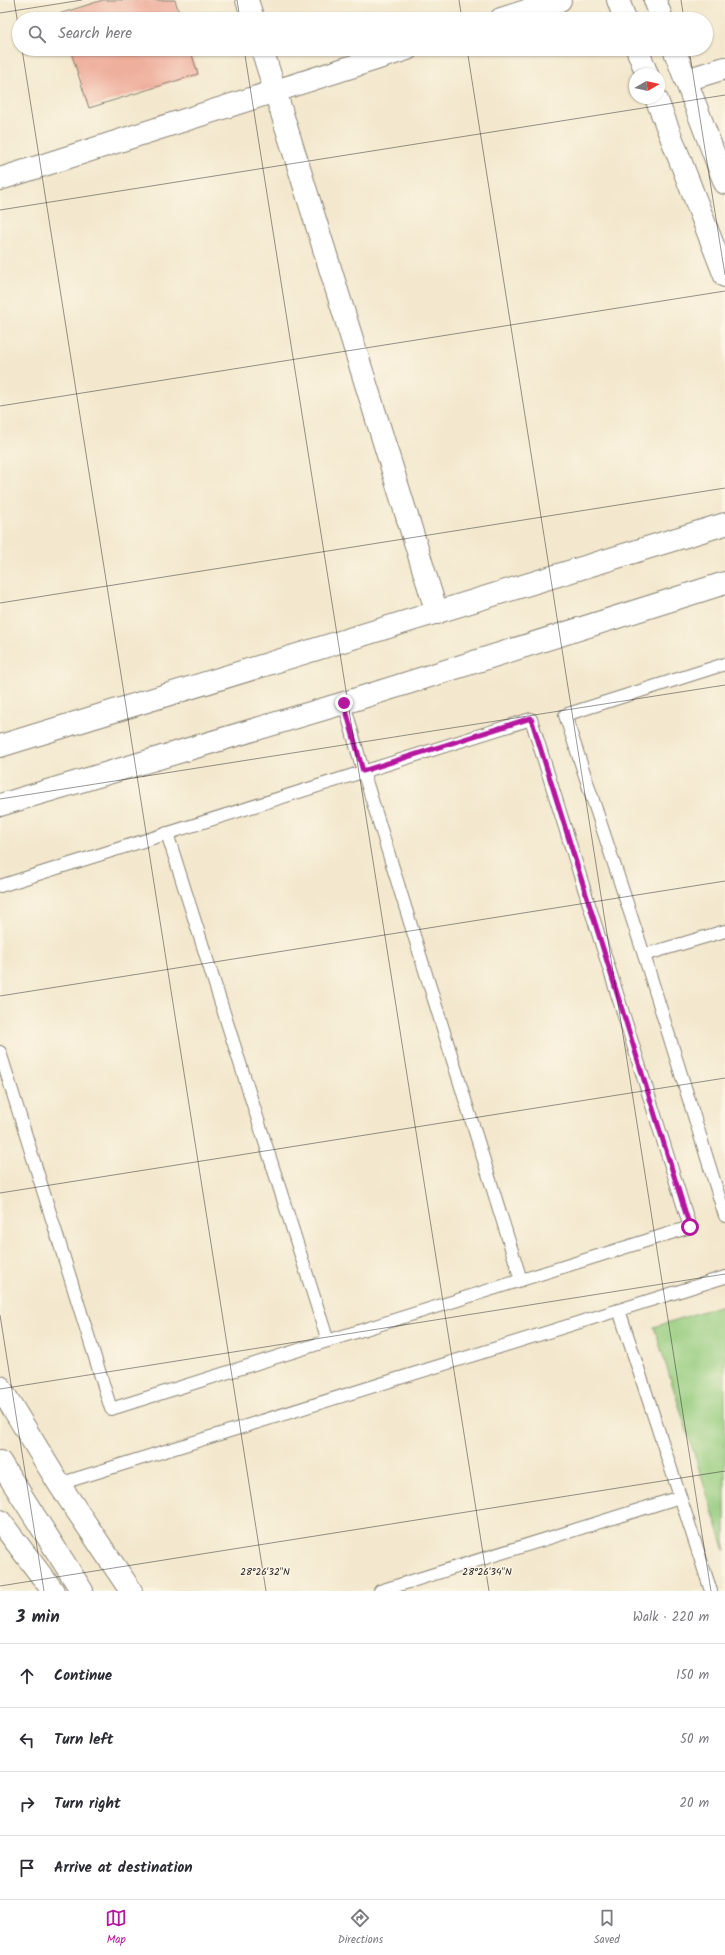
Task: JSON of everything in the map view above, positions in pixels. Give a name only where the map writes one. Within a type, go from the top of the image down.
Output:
[{"type":"street","points":[[247,0],[251,12]]},
{"type":"street","points":[[522,12],[560,0]]},
{"type":"street","points":[[618,0],[622,12]]},
{"type":"street","points":[[655,0],[659,12]]},
{"type":"street","points":[[264,56],[437,613]]},
{"type":"street","points":[[0,179],[385,56]]},
{"type":"street","points":[[640,56],[645,68]]},
{"type":"street","points":[[677,56],[725,183]]},
{"type":"street","points":[[686,80],[725,68]]},
{"type":"street","points":[[658,104],[725,276]]},
{"type":"street","points":[[0,746],[725,524]]},
{"type":"street","points":[[0,805],[344,703],[725,583]]},
{"type":"street","points":[[0,1386],[59,1484],[131,1591]]},
{"type":"street","points":[[0,1462],[82,1591]]},
{"type":"street","points":[[0,1521],[53,1591]]},
{"type":"lane","points":[[725,664],[565,715],[644,955],[725,1216]]},
{"type":"lane","points":[[344,703],[363,771],[521,1280]]},
{"type":"lane","points":[[0,886],[531,718],[690,1227],[111,1409],[0,1052]]},
{"type":"lane","points":[[167,833],[328,1341]]},
{"type":"lane","points":[[644,955],[725,931]]},
{"type":"lane","points":[[59,1484],[725,1277]]},
{"type":"lane","points":[[619,1310],[711,1591]]},
{"type":"lane","points":[[380,1591],[680,1497]]},
{"type":"green space","points":[[725,1304],[725,1551],[654,1327]]},
{"type":"building","points":[[103,0],[175,0],[179,12],[65,12]]},
{"type":"building","points":[[72,56],[192,56],[198,74],[89,108]]},
{"type":"route","points":[[344,703],[363,771],[531,718],[690,1227]]}]
